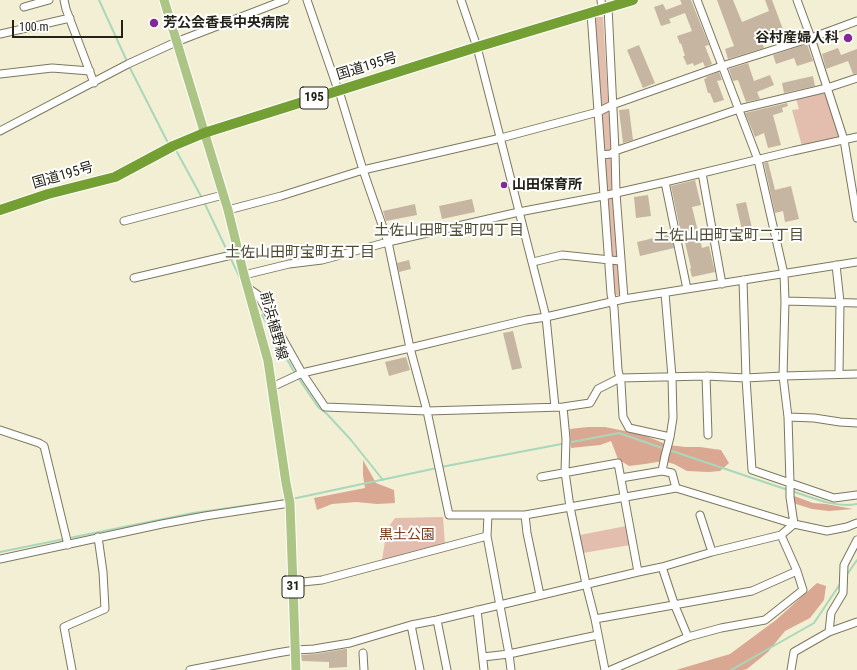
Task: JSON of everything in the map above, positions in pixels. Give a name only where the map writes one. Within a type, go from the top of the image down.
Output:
[{"type":"highway","name":"国道195号","points":[[0,210],[48,194],[115,176],[173,146],[204,133],[477,47],[591,13],[604,5],[633,0]]},
{"type":"main road","name":"前浜植野線","points":[[164,0],[228,210],[233,255],[244,275],[268,361],[289,499],[296,670]]},
{"type":"street","points":[[24,7],[49,0]]},
{"type":"street","points":[[64,0],[94,83]]},
{"type":"street","points":[[0,131],[128,64],[176,42],[285,0]]},
{"type":"street","points":[[307,0],[339,90],[363,170],[388,242],[410,348],[428,411],[437,462],[449,515],[525,515],[676,488],[794,524],[827,531],[847,527],[857,523]]},
{"type":"street","points":[[461,0],[477,47],[546,317],[555,406]]},
{"type":"street","points":[[697,0],[758,160],[784,274],[785,301],[783,376],[788,417],[790,497],[794,524]]},
{"type":"street","points":[[797,0],[844,140],[857,218]]},
{"type":"street","points":[[604,5],[615,151],[620,261],[624,299]]},
{"type":"street","points":[[591,13],[610,294],[614,308],[623,417],[629,428],[670,437]]},
{"type":"street","points":[[0,34],[70,18]]},
{"type":"street","points":[[228,210],[281,196],[363,170],[501,138],[598,112],[612,105],[722,66],[811,38],[857,21]]},
{"type":"street","points":[[0,74],[52,68],[90,71]]},
{"type":"street","points":[[601,155],[611,154],[615,151],[739,109],[827,88],[857,78]]},
{"type":"street","points":[[244,275],[289,264],[322,260],[388,242],[519,212],[666,182],[857,137]]},
{"type":"street","points":[[702,173],[722,284]]},
{"type":"street","points":[[666,182],[687,289]]},
{"type":"street","points":[[124,221],[223,195]]},
{"type":"street","points":[[134,278],[233,255]]},
{"type":"street","points":[[533,262],[562,255],[620,261]]},
{"type":"street","points":[[272,386],[298,375],[526,320],[546,317],[612,301],[857,262]]},
{"type":"street","points":[[836,265],[840,302],[839,374]]},
{"type":"street","points":[[743,280],[746,378],[752,470],[790,485],[834,498],[857,495]]},
{"type":"street","points":[[248,288],[258,295],[298,375],[325,407],[428,411],[555,406],[563,407],[590,403],[598,390],[620,378],[706,376],[746,378],[857,374]]},
{"type":"street","points":[[662,471],[673,418],[672,377],[665,293]]},
{"type":"street","points":[[785,301],[857,303]]},
{"type":"street","points":[[706,376],[708,435]]},
{"type":"street","points":[[563,407],[566,439],[565,472],[570,507],[605,670]]},
{"type":"street","points":[[788,417],[814,418],[857,423]]},
{"type":"street","points":[[0,430],[44,446],[68,545]]},
{"type":"street","points":[[541,477],[618,463],[638,572]]},
{"type":"street","points":[[621,478],[662,471],[672,473],[676,488]]},
{"type":"street","points":[[0,559],[68,545],[98,537],[289,499]]},
{"type":"street","points":[[488,515],[487,536],[511,670]]},
{"type":"street","points":[[525,515],[527,533],[540,595]]},
{"type":"street","points":[[700,515],[712,552]]},
{"type":"street","points":[[190,670],[295,650],[314,649],[350,643],[410,625],[662,567],[712,552],[781,535],[794,524]]},
{"type":"street","points":[[611,670],[688,637],[721,628],[765,620],[803,590],[797,571],[781,535]]},
{"type":"street","points":[[293,583],[322,580],[487,536]]},
{"type":"street","points":[[72,670],[64,627],[105,609],[103,572],[98,537]]},
{"type":"street","points":[[829,632],[831,613],[843,593],[844,565],[857,540]]},
{"type":"street","points":[[662,567],[674,606],[688,637]]},
{"type":"street","points":[[595,620],[752,591],[797,571]]},
{"type":"street","points":[[477,610],[484,670]]},
{"type":"street","points":[[437,620],[447,670]]},
{"type":"street","points":[[791,670],[794,652],[829,632],[857,622]]},
{"type":"street","points":[[410,625],[420,670]]},
{"type":"street","points":[[483,657],[509,654],[598,635]]},
{"type":"street","points":[[363,653],[364,670]]},
{"type":"green space","points":[[595,17],[603,17],[620,295],[613,295]]},
{"type":"green space","points":[[825,92],[839,138],[802,146],[792,110],[799,109],[796,99]]},
{"type":"green space","name":"黒土公園","points":[[443,517],[445,545],[382,560],[387,529],[395,518]]},
{"type":"green space","points":[[626,526],[630,545],[583,553],[580,535]]},
{"type":"shaded area","points":[[605,427],[625,431],[646,436],[668,445],[721,450],[729,463],[720,471],[709,472],[687,471],[674,464],[663,461],[629,466],[618,459],[611,441],[600,445],[571,448],[570,429]]},
{"type":"shaded area","points":[[363,460],[376,483],[394,490],[395,503],[377,504],[356,502],[332,504],[317,510],[314,498],[365,488]]},
{"type":"shaded area","points":[[794,496],[813,503],[853,509],[829,511],[812,509],[793,503]]},
{"type":"shaded area","points":[[817,583],[826,586],[824,600],[810,618],[785,631],[768,652],[747,669],[676,670],[730,654],[776,620]]},
{"type":"building","points":[[680,0],[691,0],[709,45],[705,46],[712,64],[705,67],[703,62],[694,66],[693,63],[687,65],[683,56],[685,56],[681,43],[680,44],[677,36],[692,31],[685,13],[669,19],[671,23],[661,26],[654,7],[663,4],[666,10],[682,4]]},
{"type":"building","points":[[717,0],[733,0],[742,22],[769,11],[765,0],[772,0],[787,40],[779,43],[776,34],[761,40],[764,48],[728,59],[725,49],[734,46]]},
{"type":"building","points":[[807,44],[813,61],[797,66],[794,58],[776,64],[773,55]]},
{"type":"building","points":[[639,45],[655,83],[643,88],[627,50]]},
{"type":"building","points":[[838,48],[841,55],[857,49],[857,73],[853,74],[848,61],[826,69],[822,54]]},
{"type":"building","points":[[748,63],[754,81],[770,75],[774,85],[757,92],[760,99],[746,102],[738,80],[733,81],[729,69]]},
{"type":"building","points":[[719,72],[722,80],[717,81],[724,100],[714,103],[710,93],[708,93],[704,79]]},
{"type":"building","points":[[813,76],[815,86],[784,93],[782,83]]},
{"type":"building","points":[[787,103],[788,106],[782,108],[783,112],[773,115],[781,145],[768,148],[764,133],[755,137],[745,113]]},
{"type":"building","points":[[629,109],[633,140],[623,143],[619,110]]},
{"type":"building","points":[[768,162],[775,190],[791,186],[799,219],[785,222],[783,211],[775,213],[764,163]]},
{"type":"building","points":[[695,180],[701,205],[692,207],[702,248],[709,246],[715,272],[692,277],[671,186]]},
{"type":"building","points":[[648,195],[651,216],[636,218],[634,197]]},
{"type":"building","points":[[472,199],[475,212],[442,219],[439,206]]},
{"type":"building","points":[[746,202],[752,228],[742,230],[736,204]]},
{"type":"building","points":[[415,204],[417,215],[386,221],[383,211]]},
{"type":"building","points":[[671,234],[674,248],[640,256],[637,242]]},
{"type":"building","points":[[409,260],[411,269],[399,272],[397,263]]},
{"type":"building","points":[[513,331],[522,368],[512,370],[503,333]]},
{"type":"building","points":[[406,357],[410,370],[389,376],[385,362]]},
{"type":"building","points":[[347,649],[347,667],[329,668],[329,662],[302,661],[301,655]]},
{"type":"waterway","points":[[99,0],[131,70],[167,141]]},
{"type":"waterway","points":[[177,152],[202,198]]},
{"type":"waterway","points":[[204,202],[240,278]]},
{"type":"waterway","points":[[262,315],[293,370],[318,407],[327,414],[351,440],[383,480]]},
{"type":"waterway","points":[[441,467],[619,433],[665,449]]},
{"type":"waterway","points":[[669,450],[788,490]]},
{"type":"waterway","points":[[292,499],[437,468]]},
{"type":"waterway","points":[[792,491],[841,505],[857,504]]},
{"type":"waterway","points":[[0,552],[193,513],[286,500]]},
{"type":"waterway","points":[[846,576],[857,560]]},
{"type":"waterway","points":[[731,670],[814,623],[840,584]]},
{"type":"place","name":"芳公会香長中央病院","points":[[154,23]]},
{"type":"place","name":"谷村産婦人科","points":[[848,38]]},
{"type":"place","name":"山田保育所","points":[[504,185]]},
{"type":"district","name":"土佐山田町宝町四丁目","points":[[449,231]]},
{"type":"district","name":"土佐山田町宝町二丁目","points":[[729,236]]},
{"type":"district","name":"土佐山田町宝町五丁目","points":[[300,253]]}]
